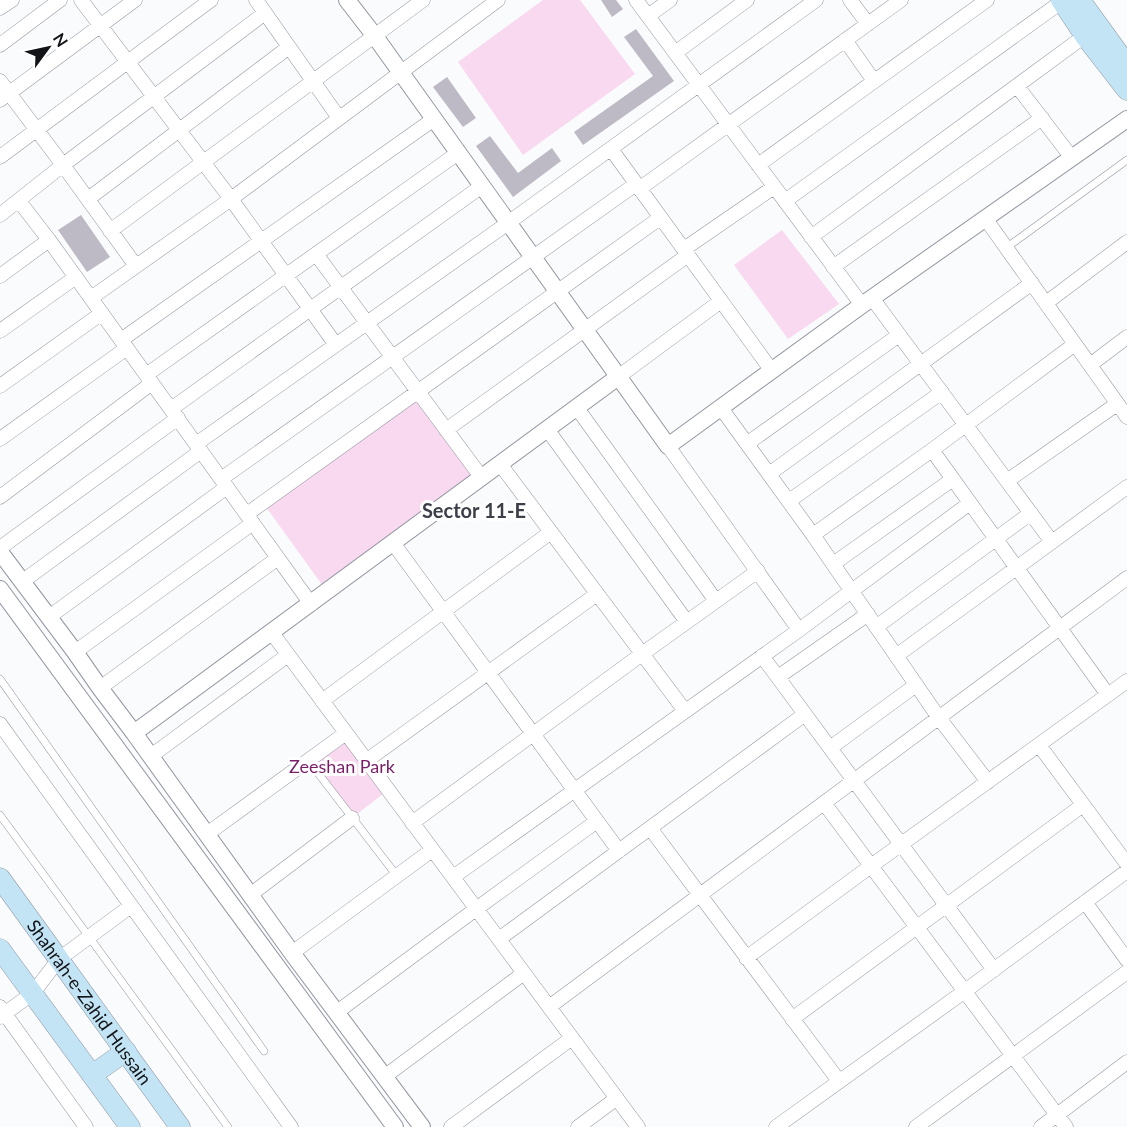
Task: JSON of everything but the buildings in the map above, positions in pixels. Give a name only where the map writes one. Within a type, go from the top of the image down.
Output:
[{"type":"main road","points":[[1067,0],[1092,31],[1127,65]]},
{"type":"main road","points":[[1092,31],[1127,90]]},
{"type":"main road","name":"Shahrah-e-Zahid Hussain","points":[[0,878],[180,1127]]},
{"type":"main road","points":[[0,949],[130,1127]]},
{"type":"main road","points":[[92,1075],[126,1051]]},
{"type":"street","points":[[0,8],[12,0]]},
{"type":"street","points":[[0,45],[60,0]]},
{"type":"street","points":[[81,0],[231,199],[336,345]]},
{"type":"street","points":[[5,97],[135,0]]},
{"type":"street","points":[[0,157],[211,0]]},
{"type":"street","points":[[347,0],[799,630]]},
{"type":"street","points":[[110,231],[423,0]]},
{"type":"street","points":[[91,298],[231,199],[498,0]]},
{"type":"street","points":[[636,0],[833,267],[899,335],[1052,542]]},
{"type":"street","points":[[648,16],[670,0]]},
{"type":"street","points":[[675,52],[747,0]]},
{"type":"street","points":[[23,581],[336,345],[816,0]]},
{"type":"street","points":[[850,0],[868,24]]},
{"type":"street","points":[[49,617],[393,357],[728,125],[901,0]]},
{"type":"street","points":[[758,165],[987,0]]},
{"type":"street","points":[[785,201],[1067,0]]},
{"type":"street","points":[[0,215],[154,97],[263,5],[289,47],[339,118]]},
{"type":"street","points":[[811,237],[1092,31]]},
{"type":"street","points":[[845,40],[874,81]]},
{"type":"street","points":[[88,199],[289,47]]},
{"type":"street","points":[[0,81],[5,97],[36,130],[136,266]]},
{"type":"street","points":[[1017,86],[1072,158]]},
{"type":"street","points":[[833,267],[1042,118]]},
{"type":"street","points":[[0,439],[261,241],[434,119]]},
{"type":"street","points":[[668,446],[867,302],[1127,119]]},
{"type":"street","points":[[611,149],[772,371]]},
{"type":"street","points":[[0,497],[149,379],[286,275],[458,153]]},
{"type":"street","points":[[422,1127],[292,953],[0,550],[310,309],[482,186]]},
{"type":"street","points":[[446,430],[585,331],[774,187]]},
{"type":"street","points":[[19,201],[311,604]]},
{"type":"street","points":[[75,652],[418,392],[660,218]]},
{"type":"street","points":[[985,218],[1127,417]]},
{"type":"street","points":[[0,276],[49,240]]},
{"type":"street","points":[[1046,303],[1127,242]]},
{"type":"street","points":[[316,254],[482,478]]},
{"type":"street","points":[[0,331],[76,277]]},
{"type":"street","points":[[769,474],[1032,283]]},
{"type":"street","points":[[134,733],[721,301]]},
{"type":"street","points":[[0,386],[102,313]]},
{"type":"street","points":[[748,443],[899,335]]},
{"type":"street","points":[[1090,364],[1126,339]]},
{"type":"street","points":[[813,535],[1075,344]]},
{"type":"street","points":[[789,501],[942,392]]},
{"type":"street","points":[[1007,481],[1117,404]]},
{"type":"street","points":[[577,408],[716,601]]},
{"type":"street","points":[[722,408],[939,718],[988,782]]},
{"type":"street","points":[[547,429],[687,622]]},
{"type":"street","points":[[932,450],[1108,695]]},
{"type":"street","points":[[500,464],[685,711]]},
{"type":"street","points":[[833,564],[953,479]]},
{"type":"street","points":[[896,656],[1127,487]]},
{"type":"street","points":[[453,877],[799,630],[970,503]]},
{"type":"street","points":[[876,627],[1031,513]]},
{"type":"street","points":[[322,701],[551,532]]},
{"type":"street","points":[[393,543],[619,851]]},
{"type":"street","points":[[100,688],[278,558]]},
{"type":"street","points":[[412,823],[758,571]]},
{"type":"street","points":[[549,1007],[1127,578]]},
{"type":"street","points":[[0,589],[395,1127]]},
{"type":"street","points":[[366,761],[597,594]]},
{"type":"street","points":[[778,677],[868,615]]},
{"type":"street","points":[[272,633],[638,1127]]},
{"type":"street","points":[[151,756],[288,655]]},
{"type":"street","points":[[762,656],[994,970]]},
{"type":"street","points":[[746,958],[1127,681]]},
{"type":"street","points":[[830,747],[916,685]]},
{"type":"street","points":[[499,939],[805,714]]},
{"type":"street","points":[[0,724],[291,1127]]},
{"type":"street","points":[[207,834],[346,733]]},
{"type":"street","points":[[1039,745],[1127,864]]},
{"type":"street","points":[[824,803],[1066,1127]]},
{"type":"street","points":[[792,1019],[1083,804]]},
{"type":"street","points":[[250,895],[352,818]]},
{"type":"street","points":[[337,1012],[597,821]]},
{"type":"street","points":[[650,828],[839,1082]]},
{"type":"street","points":[[292,953],[432,850]]},
{"type":"street","points":[[784,1125],[839,1082],[965,992],[1127,871]]},
{"type":"street","points":[[1085,902],[1127,960]]},
{"type":"street","points":[[84,1126],[1,1013],[33,993],[59,959],[131,906]]},
{"type":"street","points":[[916,1127],[1127,972]]},
{"type":"street","points":[[384,1077],[524,973]]},
{"type":"street","points":[[456,1126],[572,1038]]},
{"type":"street","points":[[1041,1127],[1127,1062]]},
{"type":"street","points":[[578,1127],[617,1098]]},
{"type":"lane","points":[[1006,248],[1127,160]]},
{"type":"lane","points":[[0,679],[264,1052]]},
{"type":"lane","points":[[308,760],[397,876]]},
{"type":"lane","points":[[0,815],[228,1127]]},
{"type":"green space","points":[[543,0],[580,0],[635,74],[523,155],[458,62]]},
{"type":"green space","points":[[782,230],[839,304],[788,339],[734,265]]},
{"type":"green space","points":[[417,401],[473,477],[323,586],[266,507]]},
{"type":"green space","name":"Zeeshan Park","points":[[346,733],[388,790],[352,818],[308,760]]},
{"type":"district","name":"Sector 11-E","points":[[474,510]]}]
